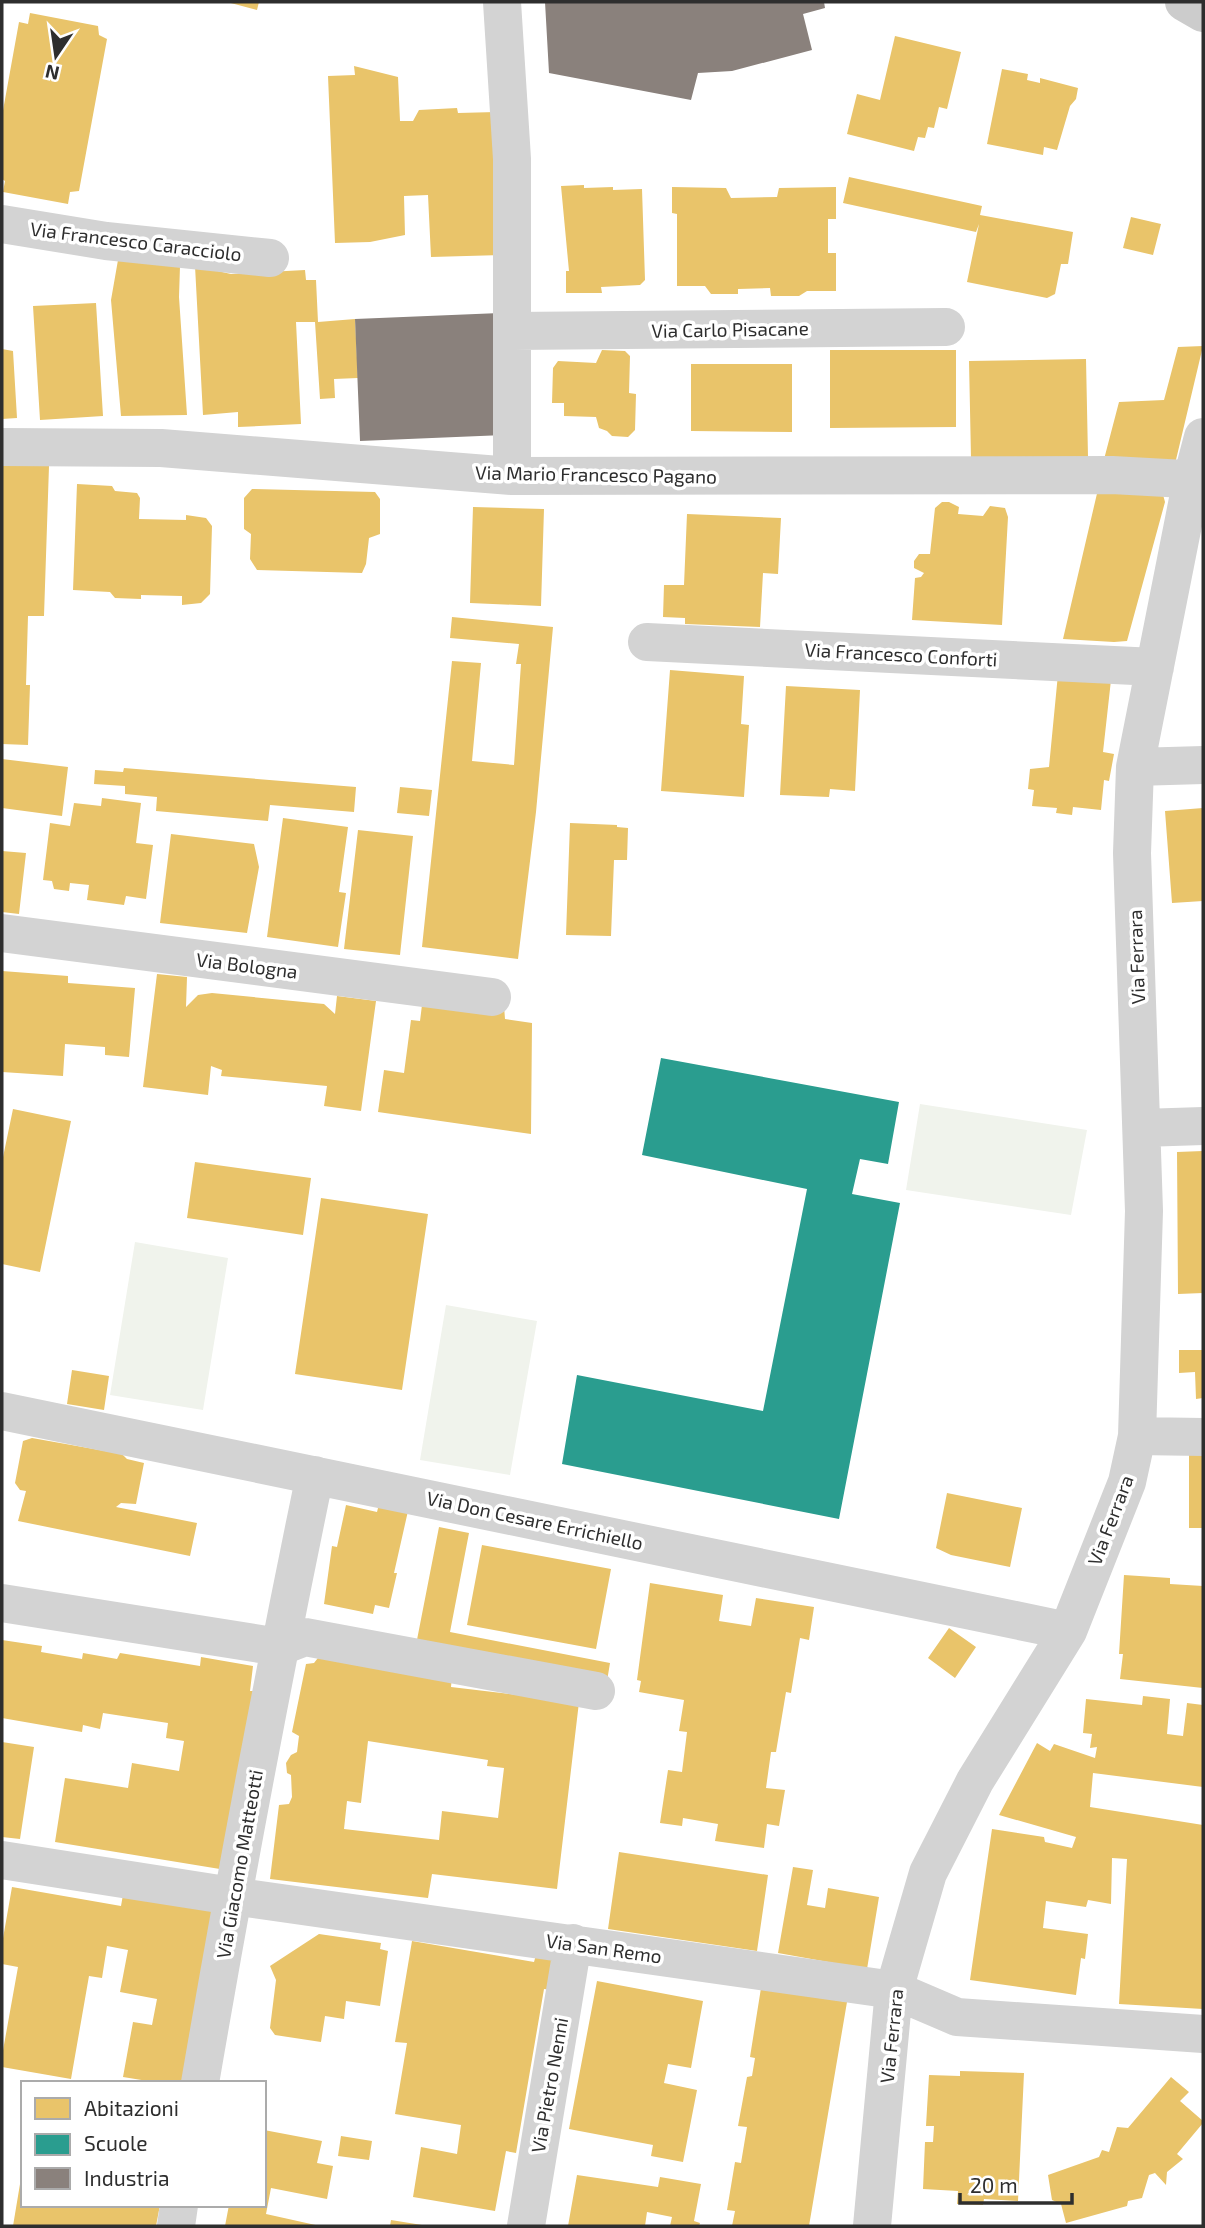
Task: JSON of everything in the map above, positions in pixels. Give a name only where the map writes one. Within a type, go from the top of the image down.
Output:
[{"type":"main road","points":[[1184,2],[1203,13]]},
{"type":"street","points":[[502,2],[512,159],[512,476]]},
{"type":"street","name":"Via Francesco Caracciolo","points":[[2,224],[106,241],[270,258]]},
{"type":"street","name":"Via Carlo Pisacane","points":[[513,331],[946,327]]},
{"type":"street","name":"Via Ferrara","points":[[872,2226],[894,1990],[928,1873],[975,1781],[1068,1631],[1127,1482],[1137,1436],[1144,1211],[1132,853],[1135,767],[1197,480],[1203,437]]},
{"type":"street","name":"Via Mario Francesco Pagano","points":[[2,447],[161,448],[512,476],[1112,475],[1197,480]]},
{"type":"street","name":"Via Francesco Conforti","points":[[647,642],[1155,667]]},
{"type":"street","points":[[1135,767],[1203,765]]},
{"type":"street","name":"Via Bologna","points":[[2,933],[492,997]]},
{"type":"street","points":[[1142,1128],[1203,1126]]},
{"type":"street","name":"Via Don Cesare Errichiello","points":[[2,1411],[1068,1631]]},
{"type":"street","points":[[1137,1436],[1203,1437]]},
{"type":"street","name":"Via Giacomo Matteotti","points":[[200,2081],[279,1647],[316,1475]]},
{"type":"street","points":[[2,1603],[279,1647],[305,1637],[596,1691]]},
{"type":"street","name":"Via San Remo","points":[[2,1860],[232,1896],[894,1990],[957,2017],[1203,2034]]},
{"type":"street","name":"Via Pietro Nenni","points":[[526,2226],[573,1943]]},
{"type":"street","points":[[176,2226],[179,2207]]},
{"type":"shaded area","points":[[920,1104],[1087,1130],[1071,1215],[906,1190]]},
{"type":"shaded area","points":[[135,1242],[228,1258],[203,1410],[110,1395]]},
{"type":"shaded area","points":[[446,1305],[537,1321],[510,1475],[420,1460]]},
{"type":"building: Abitazioni","points":[[227,2],[259,2],[257,10]]},
{"type":"building: Abitazioni","points":[[30,13],[98,26],[99,35],[107,39],[79,191],[70,192],[68,204],[3,192],[5,181],[2,179],[2,116],[19,22],[28,24]]},
{"type":"building: Abitazioni","points":[[895,36],[961,52],[947,109],[939,107],[934,128],[928,127],[925,138],[918,137],[914,151],[847,134],[857,94],[880,100]]},
{"type":"building: Abitazioni","points":[[354,66],[398,77],[400,121],[413,121],[419,110],[457,108],[458,113],[496,112],[502,255],[431,257],[428,195],[404,196],[405,235],[370,242],[335,243],[328,76],[355,75]]},
{"type":"building: Abitazioni","points":[[1002,69],[1028,74],[1027,80],[1040,83],[1040,78],[1078,88],[1057,150],[1044,147],[1043,155],[987,144]]},
{"type":"building: Abitazioni","points":[[849,177],[982,206],[980,215],[1073,232],[1068,264],[1061,264],[1055,294],[1047,298],[967,282],[979,224],[976,232],[843,203]]},
{"type":"building: Abitazioni","points":[[584,185],[584,188],[613,187],[613,190],[642,189],[645,280],[640,285],[601,287],[602,293],[566,293],[566,271],[569,271],[561,186]]},
{"type":"building: Abitazioni","points":[[672,187],[726,188],[731,198],[777,197],[779,188],[836,187],[836,219],[828,219],[828,253],[836,253],[836,291],[807,291],[799,296],[771,296],[770,288],[738,289],[738,294],[711,294],[705,286],[677,286],[677,214],[672,213]]},
{"type":"building: Abitazioni","points":[[1131,217],[1161,224],[1153,255],[1123,248]]},
{"type":"building: Abitazioni","points":[[118,260],[180,266],[179,297],[187,415],[121,416],[111,300]]},
{"type":"building: Abitazioni","points":[[195,266],[231,274],[305,270],[306,280],[316,280],[318,322],[355,319],[358,378],[334,379],[335,398],[320,399],[315,322],[296,322],[301,424],[238,427],[238,412],[203,415]]},
{"type":"building: Abitazioni","points":[[96,303],[103,416],[40,420],[33,306]]},
{"type":"building: Abitazioni","points":[[1203,346],[1175,464],[1102,467],[1119,402],[1164,400],[1178,347]]},
{"type":"building: Abitazioni","points":[[2,349],[13,351],[17,418],[2,419]]},
{"type":"building: Abitazioni","points":[[602,350],[625,351],[630,356],[629,393],[636,394],[635,430],[628,437],[612,436],[599,428],[596,417],[564,416],[564,403],[552,403],[553,368],[558,361],[596,363]]},
{"type":"building: Abitazioni","points":[[830,350],[956,350],[956,427],[830,428]]},
{"type":"building: Abitazioni","points":[[1086,359],[1088,457],[971,458],[969,361]]},
{"type":"building: Abitazioni","points":[[691,364],[792,364],[792,432],[691,431]]},
{"type":"building: Abitazioni","points":[[2,464],[49,466],[44,616],[28,616],[28,745],[2,744]]},
{"type":"building: Abitazioni","points":[[77,484],[112,486],[115,491],[137,493],[140,498],[139,519],[186,520],[186,515],[206,518],[212,526],[210,594],[201,603],[182,605],[182,596],[141,595],[141,599],[115,598],[110,592],[73,590]]},
{"type":"building: Abitazioni","points":[[1099,485],[1162,491],[1165,502],[1127,641],[1063,639]]},
{"type":"building: Abitazioni","points":[[252,489],[375,492],[380,499],[380,534],[369,538],[366,564],[362,573],[257,570],[250,559],[251,534],[244,529],[244,498]]},
{"type":"building: Abitazioni","points":[[942,502],[959,507],[958,514],[983,516],[990,506],[1005,508],[1008,517],[1002,625],[912,620],[915,578],[924,573],[914,568],[914,561],[919,554],[930,554],[935,508]]},
{"type":"building: Abitazioni","points":[[473,507],[544,509],[541,606],[470,603]]},
{"type":"building: Abitazioni","points":[[687,514],[781,518],[778,574],[763,573],[760,627],[685,624],[685,618],[663,617],[664,585],[684,585]]},
{"type":"building: Abitazioni","points":[[452,617],[553,627],[536,812],[518,959],[422,947],[452,661],[481,663],[472,761],[514,765],[521,664],[516,664],[519,644],[450,638]]},
{"type":"building: Abitazioni","points":[[670,670],[744,676],[741,724],[749,725],[744,797],[661,791]]},
{"type":"building: Abitazioni","points":[[1058,674],[1111,680],[1103,752],[1114,754],[1109,781],[1104,780],[1101,810],[1073,807],[1072,815],[1056,813],[1057,808],[1032,806],[1034,790],[1028,789],[1030,769],[1049,767]]},
{"type":"building: Abitazioni","points":[[786,686],[860,690],[855,791],[830,789],[829,797],[780,795]]},
{"type":"building: Abitazioni","points":[[2,759],[68,767],[62,816],[2,808]]},
{"type":"building: Abitazioni","points":[[124,768],[356,787],[354,812],[270,805],[268,821],[156,811],[157,797],[125,794],[125,786],[94,784],[95,770],[123,772]]},
{"type":"building: Abitazioni","points":[[400,787],[432,790],[429,816],[397,813]]},
{"type":"building: Abitazioni","points":[[102,798],[141,803],[136,843],[153,845],[146,899],[126,896],[124,905],[87,900],[89,885],[70,883],[69,891],[54,889],[52,881],[43,880],[50,823],[70,826],[74,803],[101,806]]},
{"type":"building: Abitazioni","points":[[1203,808],[1203,901],[1172,903],[1165,811]]},
{"type":"building: Abitazioni","points":[[283,818],[348,827],[339,892],[346,893],[338,947],[267,937]]},
{"type":"building: Abitazioni","points":[[570,823],[628,828],[627,860],[614,860],[611,936],[566,935]]},
{"type":"building: Abitazioni","points":[[358,830],[413,836],[400,955],[344,949]]},
{"type":"building: Abitazioni","points":[[171,834],[254,844],[259,867],[247,933],[160,923]]},
{"type":"building: Abitazioni","points":[[2,851],[26,853],[19,914],[2,912]]},
{"type":"building: Abitazioni","points":[[2,971],[68,976],[68,983],[135,988],[129,1057],[105,1055],[105,1047],[65,1044],[63,1076],[2,1072]]},
{"type":"building: Abitazioni","points":[[157,974],[187,977],[186,1007],[198,995],[212,993],[324,1004],[335,1014],[337,996],[376,1001],[361,1111],[324,1106],[327,1086],[221,1076],[222,1070],[211,1066],[208,1095],[143,1087]]},
{"type":"building: Abitazioni","points":[[422,1005],[504,1006],[505,1019],[532,1023],[531,1134],[378,1112],[384,1070],[404,1073],[411,1020],[420,1021]]},
{"type":"building: Abitazioni","points":[[13,1109],[71,1121],[40,1272],[2,1264],[2,1162]]},
{"type":"building: Abitazioni","points":[[1203,1151],[1203,1293],[1178,1294],[1177,1152]]},
{"type":"building: Abitazioni","points":[[195,1162],[311,1178],[303,1235],[187,1218]]},
{"type":"building: Abitazioni","points":[[321,1198],[428,1214],[402,1390],[295,1374]]},
{"type":"building: Abitazioni","points":[[1179,1350],[1203,1350],[1203,1398],[1196,1399],[1195,1372],[1179,1373]]},
{"type":"building: Abitazioni","points":[[72,1370],[109,1376],[104,1410],[67,1404]]},
{"type":"building: Abitazioni","points":[[32,1438],[122,1454],[127,1459],[144,1463],[136,1504],[121,1503],[116,1507],[197,1523],[190,1556],[18,1521],[26,1491],[20,1490],[15,1483],[23,1441]]},
{"type":"building: Abitazioni","points":[[1203,1449],[1203,1528],[1189,1528],[1189,1450]]},
{"type":"building: Abitazioni","points":[[947,1493],[1022,1508],[1010,1567],[951,1555],[936,1548]]},
{"type":"building: Abitazioni","points":[[379,1504],[408,1511],[389,1608],[375,1605],[373,1614],[324,1604],[332,1546],[337,1547],[346,1505],[377,1512]]},
{"type":"building: Abitazioni","points":[[439,1527],[469,1533],[450,1632],[610,1663],[606,1687],[415,1650]]},
{"type":"building: Abitazioni","points":[[482,1545],[611,1569],[596,1649],[467,1625]]},
{"type":"building: Abitazioni","points":[[1124,1575],[1170,1578],[1170,1584],[1203,1586],[1203,1688],[1120,1679]]},
{"type":"building: Abitazioni","points":[[650,1583],[723,1595],[719,1621],[751,1626],[756,1598],[814,1607],[809,1640],[800,1638],[791,1693],[786,1692],[776,1752],[771,1752],[766,1788],[785,1790],[779,1826],[767,1824],[764,1848],[715,1841],[718,1824],[683,1818],[682,1826],[660,1823],[668,1770],[682,1772],[687,1732],[679,1731],[684,1700],[639,1692],[641,1681],[637,1680]]},
{"type":"building: Abitazioni","points":[[949,1628],[976,1647],[955,1678],[928,1658]]},
{"type":"building: Abitazioni","points":[[2,1640],[42,1646],[41,1652],[82,1659],[83,1653],[117,1659],[120,1653],[200,1666],[201,1657],[253,1666],[250,1691],[255,1691],[226,1870],[55,1842],[65,1778],[128,1788],[132,1763],[179,1771],[184,1741],[166,1738],[168,1723],[103,1713],[100,1729],[83,1725],[82,1732],[2,1718]]},
{"type":"building: Abitazioni","points":[[321,1654],[452,1676],[451,1687],[579,1702],[557,1889],[432,1874],[428,1898],[270,1879],[279,1805],[289,1804],[292,1797],[291,1775],[287,1773],[286,1763],[291,1755],[297,1752],[299,1736],[292,1732],[306,1664],[314,1663]],"holes":[[[368,1741],[488,1760],[487,1766],[504,1768],[498,1818],[442,1811],[439,1840],[344,1829],[347,1801],[361,1803]]]},
{"type":"building: Abitazioni","points":[[1143,1696],[1170,1699],[1167,1734],[1183,1736],[1187,1703],[1203,1705],[1203,1787],[1093,1773],[1090,1807],[1203,1825],[1203,2009],[1119,2004],[1127,1859],[1112,1858],[1111,1904],[1088,1900],[1086,1907],[1046,1901],[1043,1928],[1088,1934],[1085,1959],[1081,1958],[1076,1995],[970,1980],[992,1829],[1044,1837],[1045,1842],[1072,1848],[1076,1837],[999,1815],[1037,1743],[1050,1751],[1054,1744],[1095,1758],[1097,1747],[1090,1748],[1092,1734],[1083,1733],[1086,1699],[1142,1705]]},
{"type":"building: Abitazioni","points":[[2,1742],[34,1747],[20,1839],[2,1837]]},
{"type":"building: Abitazioni","points":[[619,1852],[768,1875],[757,1951],[608,1929]]},
{"type":"building: Abitazioni","points":[[793,1867],[813,1870],[807,1905],[825,1908],[828,1888],[879,1897],[867,1969],[778,1953]]},
{"type":"building: Abitazioni","points":[[12,1887],[121,1906],[124,1889],[219,1905],[182,2081],[148,2081],[123,2077],[133,2022],[152,2025],[157,1999],[120,1992],[128,1950],[107,1946],[102,1978],[89,1976],[71,2079],[2,2067],[18,1967],[2,1964],[2,1944]]},
{"type":"building: Abitazioni","points":[[319,1934],[381,1943],[380,1949],[388,1951],[380,2006],[346,2001],[344,2019],[325,2016],[321,2042],[275,2035],[270,2028],[276,1980],[270,1966]]},
{"type":"building: Abitazioni","points":[[412,1941],[534,1962],[536,1955],[556,1959],[551,1990],[544,1989],[516,2153],[506,2151],[495,2211],[413,2197],[421,2147],[457,2154],[461,2125],[395,2114],[407,2043],[395,2042]]},
{"type":"building: Abitazioni","points":[[597,1981],[703,2001],[691,2068],[668,2064],[664,2083],[697,2090],[683,2162],[651,2156],[653,2145],[569,2129]]},
{"type":"building: Abitazioni","points":[[761,1988],[847,2002],[809,2226],[732,2226],[735,2211],[727,2210],[735,2162],[741,2163],[747,2127],[738,2126],[747,2077],[752,2076],[755,2058],[750,2057]]},
{"type":"building: Abitazioni","points":[[960,2071],[1024,2073],[1018,2201],[984,2199],[983,2205],[957,2204],[958,2191],[923,2189],[925,2142],[933,2142],[934,2126],[926,2126],[929,2075],[960,2076]]},
{"type":"building: Abitazioni","points":[[1171,2077],[1189,2092],[1180,2101],[1203,2123],[1177,2154],[1183,2159],[1167,2172],[1166,2185],[1155,2173],[1149,2175],[1142,2198],[1128,2201],[1127,2206],[1066,2223],[1061,2204],[1052,2200],[1048,2175],[1099,2157],[1102,2150],[1109,2152],[1117,2127],[1128,2128]]},
{"type":"building: Abitazioni","points":[[266,2130],[322,2141],[317,2163],[333,2166],[327,2199],[271,2188],[266,2214],[320,2226],[225,2226],[229,2207],[266,2207]]},
{"type":"building: Abitazioni","points":[[341,2136],[372,2141],[369,2160],[338,2156]]},
{"type":"building: Abitazioni","points":[[577,2175],[658,2187],[660,2177],[701,2184],[694,2221],[700,2223],[699,2226],[670,2226],[672,2217],[647,2212],[645,2226],[568,2226]]},
{"type":"building: Abitazioni","points":[[21,2178],[21,2207],[160,2207],[156,2226],[13,2226]]},
{"type":"building: Abitazioni","points":[[391,2220],[422,2225],[422,2226],[390,2226]]},
{"type":"building: Scuole","points":[[661,1058],[899,1102],[888,1164],[860,1159],[852,1194],[900,1203],[839,1519],[562,1464],[577,1375],[763,1411],[807,1189],[642,1155]]},
{"type":"building: Industria","points":[[545,2],[824,2],[825,8],[803,14],[812,50],[732,71],[698,73],[691,100],[549,73]]},
{"type":"building: Industria","points":[[500,313],[504,435],[360,441],[355,319]]}]
